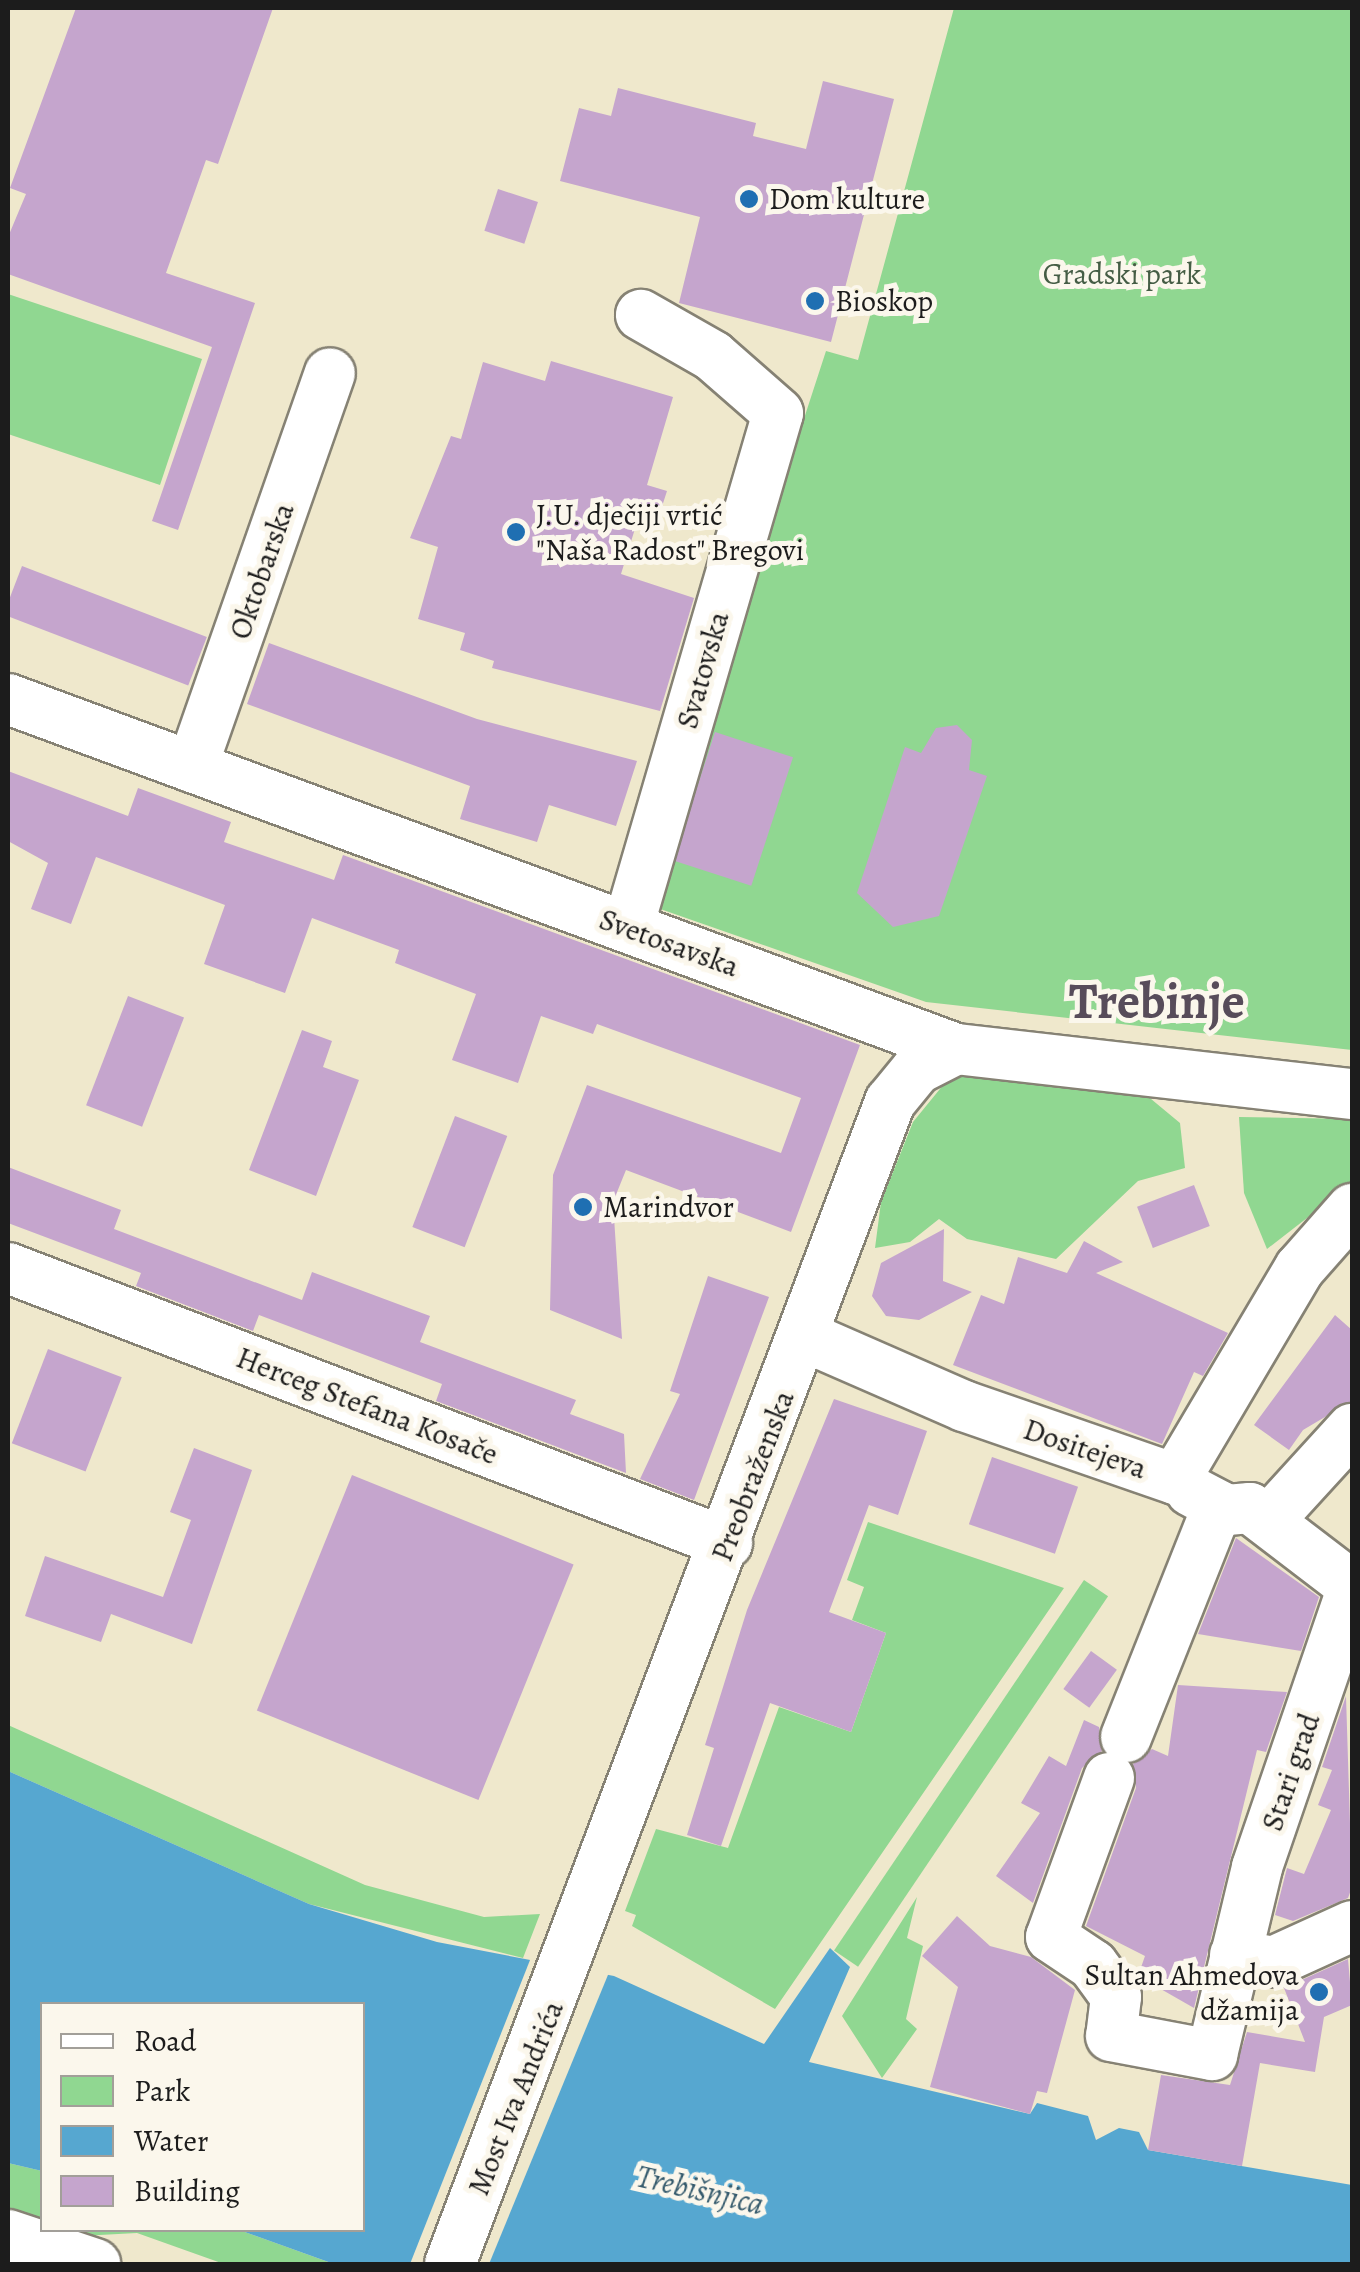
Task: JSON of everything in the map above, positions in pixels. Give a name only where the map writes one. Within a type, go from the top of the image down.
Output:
[{"type":"street","name":"Svatovska","points":[[628,927],[778,413],[713,356],[641,314]]},
{"type":"street","name":"Oktobarska","points":[[192,766],[330,374]]},
{"type":"street","name":"Svetosavska","points":[[8,698],[956,1049],[1352,1094]]},
{"type":"street","name":"Preobraženska","points":[[583,1931],[890,1102],[917,1069],[956,1049]]},
{"type":"street","name":"Dositejeva","points":[[806,1337],[980,1412],[1175,1478],[1300,1268],[1352,1209]]},
{"type":"street","name":"Herceg Stefana Kosače","points":[[8,1268],[728,1543]]},
{"type":"street","points":[[1268,1522],[1352,1429]]},
{"type":"street","name":"Stari grad","points":[[1175,1478],[1218,1506],[1250,1508],[1352,1588],[1235,1955],[1212,2055],[1111,2036],[1116,1997],[1092,1965],[1050,1938],[1218,1506]]},
{"type":"street","name":"Most Iva Andrića","points":[[450,2264],[583,1931]]},
{"type":"street","points":[[1235,1955],[1273,1962],[1352,1932]]},
{"type":"street","points":[[8,2235],[95,2264]]},
{"type":"green space","name":"Gradski park","points":[[954,8],[1352,8],[1352,1050],[926,1002],[646,904],[826,351],[858,360]]},
{"type":"green space","points":[[8,294],[202,359],[160,485],[8,434]]},
{"type":"green space","points":[[984,1068],[1139,1089],[1180,1123],[1185,1168],[1138,1181],[1056,1259],[967,1239],[939,1219],[910,1242],[875,1248],[881,1202],[913,1122],[944,1084]]},
{"type":"green space","points":[[1239,1117],[1352,1119],[1352,1183],[1267,1249],[1244,1193]]},
{"type":"green space","points":[[868,1522],[1064,1588],[775,2009],[632,1926],[636,1915],[625,1911],[656,1829],[728,1848],[779,1707],[851,1732],[886,1633],[852,1620],[864,1587],[847,1580]]},
{"type":"green space","points":[[1084,1580],[1108,1596],[858,1967],[834,1951]]},
{"type":"green space","points":[[8,1725],[365,1885],[484,1917],[540,1914],[523,1958],[309,1904],[8,1771]]},
{"type":"green space","points":[[917,1897],[907,1938],[923,1946],[906,2019],[917,2029],[882,2078],[842,2016]]},
{"type":"green space","points":[[8,2163],[40,2171],[40,2230],[8,2219]]},
{"type":"green space","points":[[47,2232],[245,2232],[334,2264],[224,2264],[137,2233],[62,2237]]},
{"type":"water","name":"Trebišnjica","points":[[8,1771],[309,1904],[437,1942],[614,1976],[764,2044],[830,1948],[850,1967],[809,2062],[1030,2114],[1037,2103],[1088,2116],[1096,2140],[1119,2128],[1139,2132],[1148,2150],[1352,2185],[1352,2264],[334,2264],[245,2232],[365,2232],[365,2002],[40,2002],[40,2171],[8,2163]]},
{"type":"pier","points":[[532,1955],[610,1970],[489,2264],[410,2264]]},
{"type":"building","points":[[76,8],[273,8],[218,164],[206,160],[166,273],[255,303],[178,530],[152,521],[212,347],[8,274],[8,237],[26,194],[10,188]]},
{"type":"building","name":"Dom kulture","points":[[823,81],[894,99],[831,342],[679,303],[700,217],[560,181],[579,108],[611,116],[618,88],[756,123],[753,136],[806,149]]},
{"type":"building","points":[[498,189],[538,202],[524,244],[484,231]]},
{"type":"building","name":"J.U. dječiji vrtić \"Naša Radost\" Bregovi","points":[[551,361],[673,397],[647,485],[667,491],[656,525],[638,519],[621,574],[694,598],[660,711],[492,668],[494,661],[460,650],[465,633],[418,619],[438,547],[410,538],[451,436],[461,439],[483,362],[545,381]]},
{"type":"building","points":[[22,566],[207,637],[188,686],[8,616],[8,602]]},
{"type":"building","points":[[269,643],[477,719],[637,761],[616,826],[549,805],[537,842],[460,819],[470,786],[247,704]]},
{"type":"building","points":[[957,725],[972,740],[969,770],[987,776],[939,916],[893,927],[857,893],[905,747],[921,753],[936,728]]},
{"type":"building","points":[[715,732],[793,757],[751,886],[673,860]]},
{"type":"building","points":[[8,771],[128,816],[138,788],[231,822],[224,842],[334,880],[343,855],[860,1045],[791,1232],[626,1170],[613,1202],[622,1339],[550,1310],[553,1175],[587,1085],[781,1153],[801,1098],[597,1024],[593,1034],[541,1016],[518,1083],[452,1060],[476,994],[395,963],[399,950],[312,918],[285,993],[204,964],[225,905],[96,857],[71,924],[31,909],[48,863],[8,841]]},
{"type":"building","points":[[128,996],[184,1018],[142,1127],[86,1105]]},
{"type":"building","points":[[302,1030],[332,1041],[323,1067],[359,1080],[316,1196],[249,1170]]},
{"type":"building","points":[[455,1116],[507,1136],[465,1247],[412,1227]]},
{"type":"building","points":[[8,1167],[121,1210],[114,1229],[302,1300],[312,1272],[430,1316],[420,1342],[576,1400],[570,1414],[624,1434],[626,1473],[436,1401],[442,1384],[259,1315],[253,1331],[136,1286],[141,1273],[8,1223]]},
{"type":"building","points":[[1194,1185],[1210,1226],[1153,1248],[1137,1207]]},
{"type":"building","points":[[944,1229],[943,1281],[972,1292],[919,1320],[886,1316],[872,1296],[881,1263]]},
{"type":"building","points":[[1084,1241],[1123,1262],[1096,1273],[1228,1333],[1203,1376],[1194,1372],[1162,1444],[953,1365],[981,1295],[1004,1304],[1018,1257],[1067,1273]]},
{"type":"building","points":[[708,1276],[769,1297],[694,1500],[640,1479],[680,1394],[670,1391]]},
{"type":"building","points":[[1335,1315],[1352,1330],[1352,1401],[1303,1430],[1289,1450],[1254,1425]]},
{"type":"building","points":[[48,1349],[122,1377],[86,1472],[12,1443]]},
{"type":"building","points":[[834,1399],[927,1431],[898,1515],[869,1505],[829,1612],[886,1633],[851,1732],[770,1703],[721,1846],[687,1835],[714,1748],[705,1745],[747,1610]]},
{"type":"building","points":[[194,1448],[252,1470],[192,1644],[111,1614],[101,1642],[25,1616],[45,1556],[163,1597],[191,1520],[170,1512]]},
{"type":"building","points":[[992,1457],[1078,1487],[1055,1554],[969,1524]]},
{"type":"building","points":[[352,1475],[574,1565],[478,1800],[257,1711]]},
{"type":"building","points":[[1236,1538],[1319,1597],[1301,1651],[1198,1634]]},
{"type":"building","points":[[1091,1651],[1117,1670],[1089,1708],[1063,1689]]},
{"type":"building","points":[[1178,1685],[1287,1692],[1266,1752],[1257,1750],[1194,2008],[1138,1976],[1145,1956],[1086,1926],[1136,1788],[1133,1764],[1152,1749],[1168,1756]]},
{"type":"building","points":[[1346,1696],[1352,1887],[1348,1898],[1293,1921],[1275,1915],[1287,1868],[1304,1874],[1331,1810],[1318,1805],[1332,1770],[1322,1767]]},
{"type":"building","points":[[1084,1720],[1099,1727],[1102,1751],[1082,1768],[1033,1903],[996,1876],[1040,1813],[1021,1803],[1049,1756],[1066,1766]]},
{"type":"building","points":[[957,1916],[990,1946],[1031,1957],[1075,1990],[1047,2093],[1037,2091],[1030,2114],[930,2087],[958,1987],[922,1956]]},
{"type":"building","points":[[1348,1959],[1352,2005],[1324,2017],[1315,2072],[1260,2063],[1242,2166],[1148,2150],[1161,2075],[1230,2085],[1247,2032],[1305,2042],[1284,1988]]},
{"type":"place","name":"Dom kulture","points":[[749,199]]},
{"type":"place","name":"Bioskop","points":[[815,301]]},
{"type":"place","name":"J.U. dječiji vrtić \"Naša Radost\" Bregovi","points":[[516,532]]},
{"type":"place","name":"Marindvor","points":[[583,1207]]},
{"type":"place","name":"Sultan Ahmedova džamija","points":[[1319,1992]]},
{"type":"district","name":"Trebinje","points":[[1157,1002]]}]
